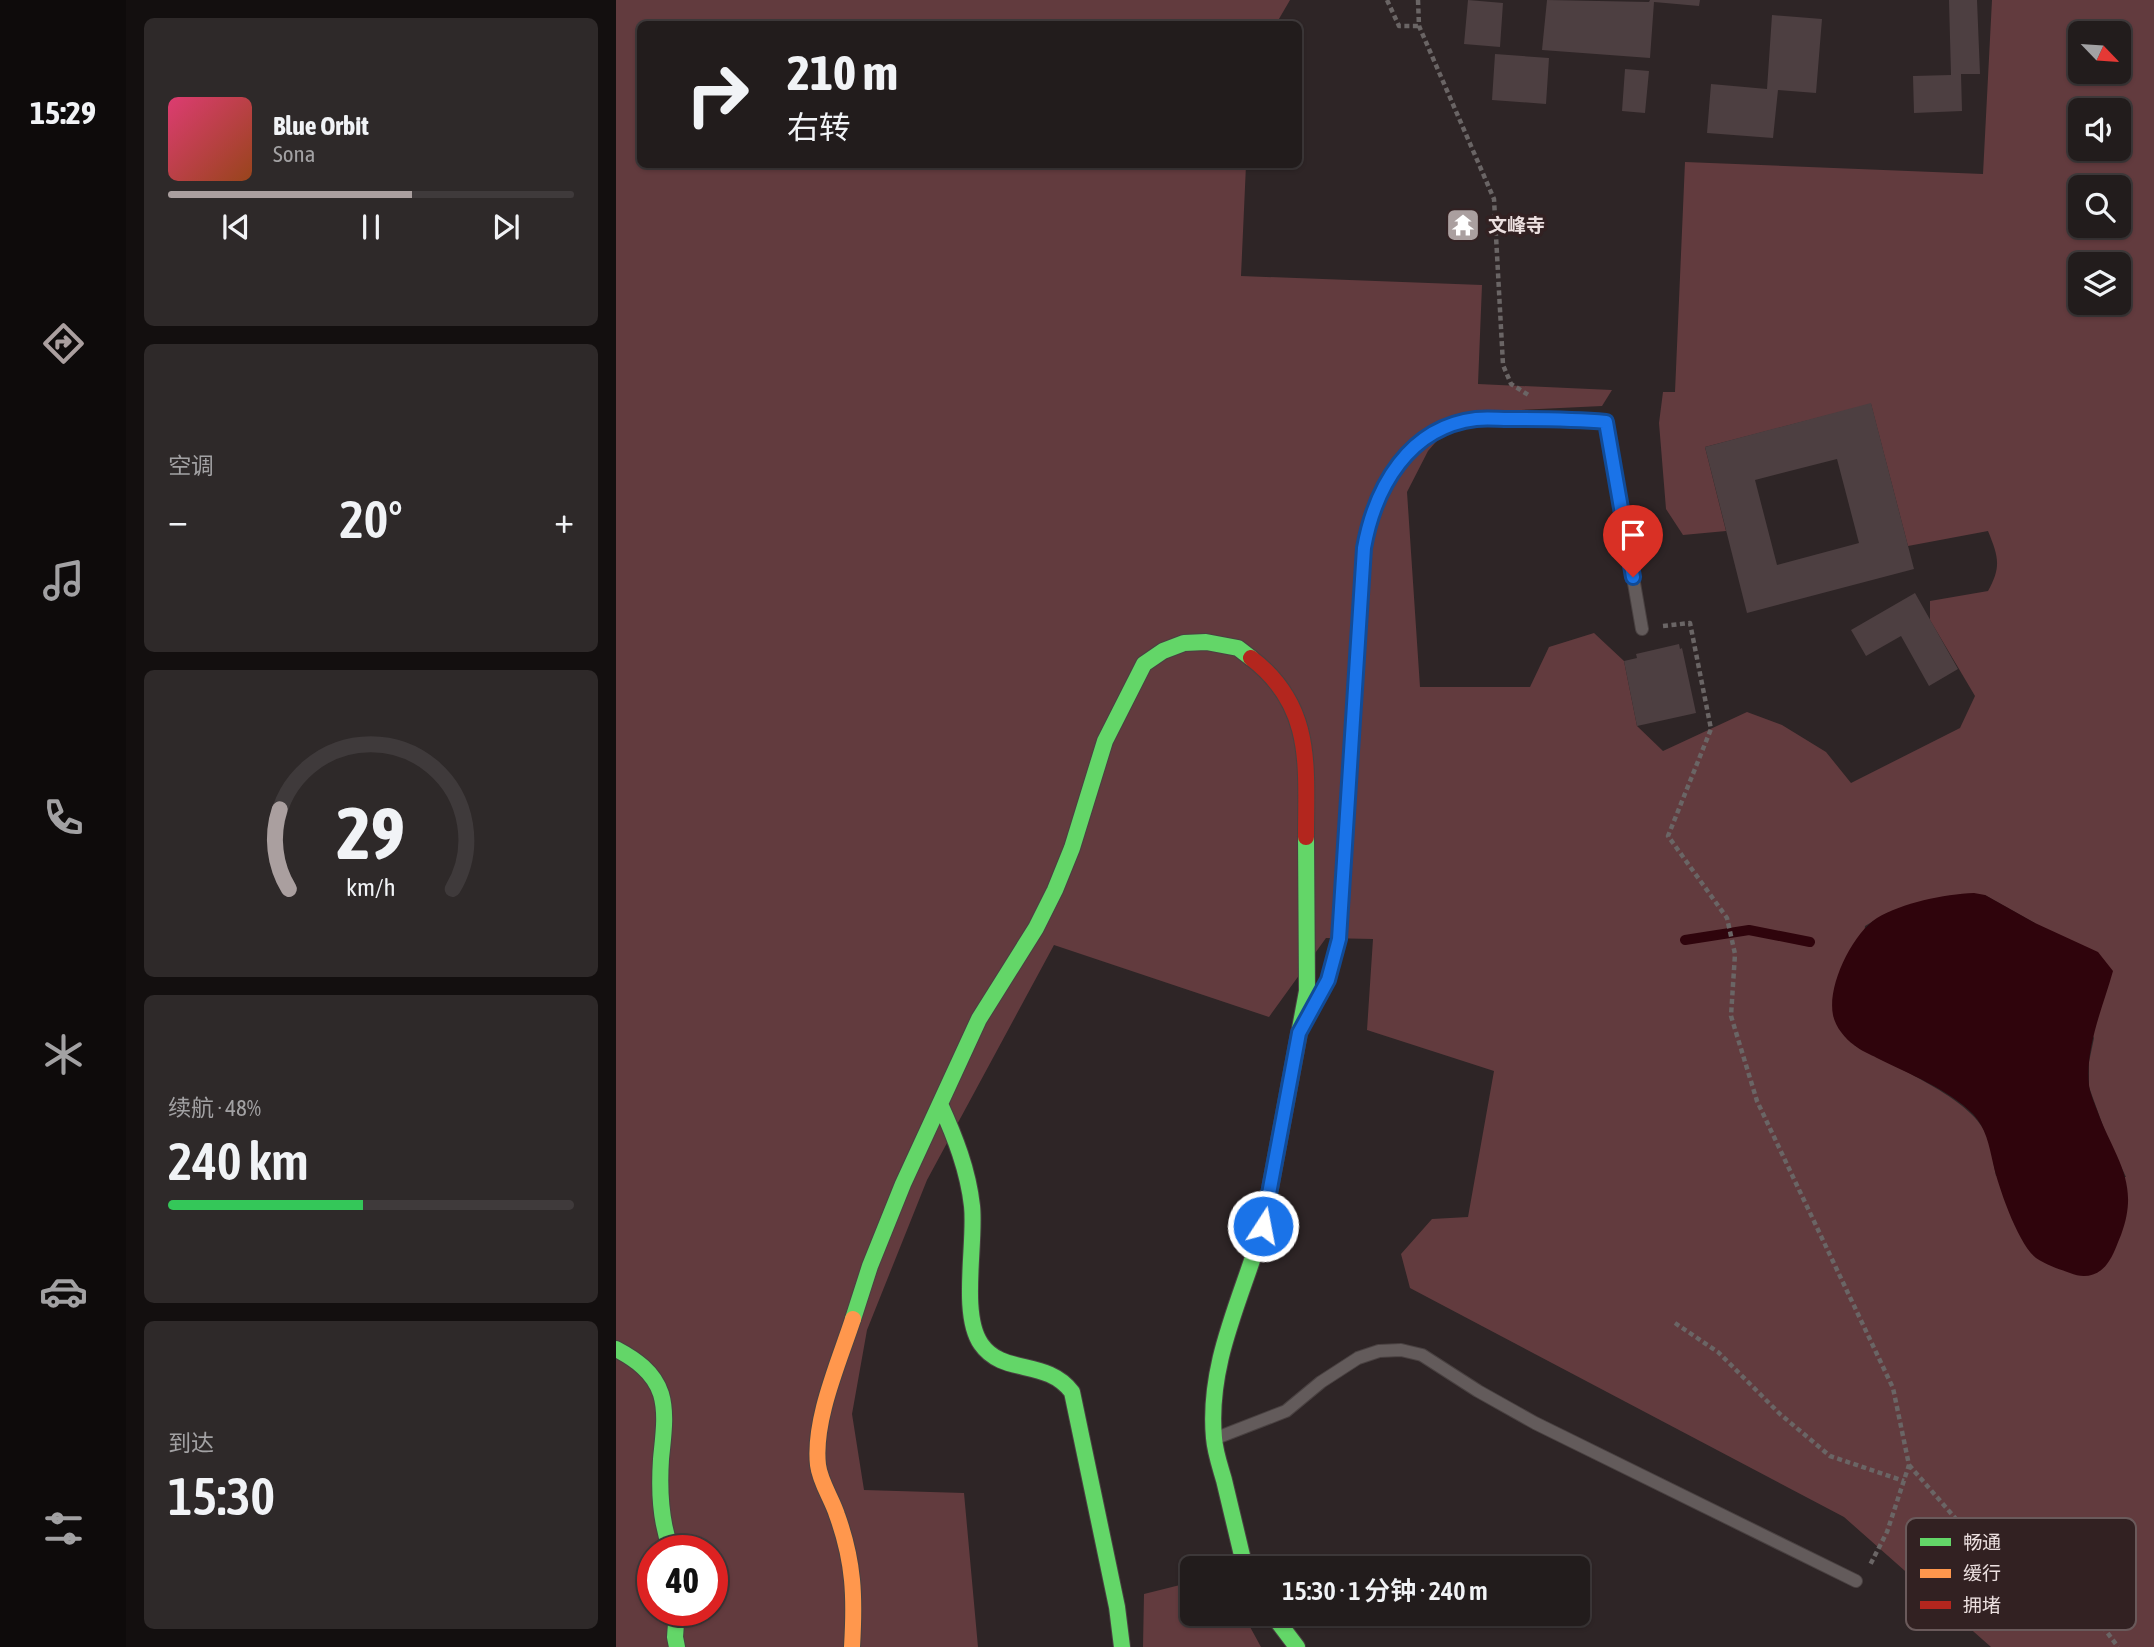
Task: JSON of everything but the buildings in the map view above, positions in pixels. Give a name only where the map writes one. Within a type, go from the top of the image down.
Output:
[{"type":"street","points":[[852,1647],[855,1600],[850,1556],[837,1513],[818,1468],[817,1444],[828,1395],[870,1266],[903,1184],[979,1019],[1036,928],[1055,890],[1072,848],[1105,741],[1144,664],[1163,651],[1184,643],[1206,642],[1238,648],[1254,658],[1280,685],[1293,706],[1306,754],[1307,992],[1263,1226],[1253,1261],[1231,1317],[1219,1361],[1214,1395],[1214,1439],[1242,1556]]},
{"type":"street","points":[[940,1104],[963,1158],[970,1189],[973,1220],[972,1317],[977,1338],[991,1356],[1001,1361],[1058,1376],[1067,1381],[1072,1392],[1117,1607],[1122,1647]]},
{"type":"street","points":[[616,1349],[644,1367],[661,1396],[664,1419],[660,1502],[665,1535]]},
{"type":"street","points":[[676,1626],[677,1647]]},
{"type":"street","points":[[1281,1626],[1297,1647]]},
{"type":"lane","points":[[1299,1033],[1328,980],[1339,939],[1364,548],[1377,497],[1402,460],[1430,436],[1476,419],[1606,422],[1642,629]]},
{"type":"lane","points":[[1214,1439],[1286,1411],[1321,1382],[1358,1358],[1379,1351],[1401,1350],[1422,1355],[1535,1423],[1860,1580]]},
{"type":"path","points":[[1387,0],[1399,26],[1419,26]]},
{"type":"path","points":[[1418,0],[1419,26],[1494,199],[1505,375],[1511,384],[1547,405],[1562,419]]},
{"type":"path","points":[[1642,629],[1690,623],[1711,729],[1668,836],[1727,918],[1735,954],[1731,1016],[1757,1101],[1893,1388],[1909,1465],[1887,1532],[1860,1580]]},
{"type":"path","points":[[1675,1323],[1718,1352],[1780,1415],[1830,1456],[1904,1481]]},
{"type":"path","points":[[1909,1465],[1955,1518]]},
{"type":"path","points":[[2105,1630],[2118,1647]]},
{"type":"shaded area","points":[[616,0],[1290,0],[1278,21],[637,21],[637,168],[1246,168],[1241,276],[1482,285],[1478,384],[1612,390],[1602,406],[1461,413],[1428,451],[1407,492],[1420,687],[1530,687],[1549,647],[1594,633],[1624,661],[1637,726],[1663,751],[1747,712],[1782,725],[1826,752],[1851,783],[1960,728],[1975,696],[1930,620],[1930,601],[1988,591],[1997,568],[1996,554],[1988,531],[1908,546],[1871,404],[1705,447],[1726,531],[1683,535],[1666,509],[1659,423],[1663,392],[1675,392],[1685,162],[1983,174],[1992,0],[2154,0],[2154,1647],[1991,1647],[1972,1630],[2136,1630],[2136,1518],[1906,1518],[1906,1572],[1844,1517],[1410,1288],[1401,1254],[1432,1219],[1468,1217],[1494,1071],[1367,1030],[1373,939],[1326,938],[1269,1017],[1054,945],[927,1180],[867,1330],[852,1414],[864,1490],[964,1493],[978,1647],[616,1647]],"holes":[[[1985,895],[2035,923],[2094,1038],[2089,1062],[2089,1087],[2107,1137],[2126,1177],[1996,1176],[1986,1135],[1975,1117],[1944,1093],[1854,1045],[1865,926],[1887,913]]]},
{"type":"shaded area","points":[[1974,893],[1985,895],[2035,923],[2098,952],[2113,971],[2092,1042],[2088,1071],[2091,1094],[2123,1170],[2128,1200],[2121,1235],[2109,1261],[2099,1271],[2090,1275],[2075,1275],[2053,1267],[2029,1251],[2010,1214],[1999,1186],[1986,1137],[1973,1114],[1940,1090],[1857,1047],[1844,1036],[1834,1019],[1834,990],[1843,962],[1868,926],[1877,918],[1911,904],[1937,897]]},
{"type":"shaded area","points":[[1180,1585],[1180,1626],[1250,1626],[1261,1647],[1143,1647],[1144,1594]]},
{"type":"waterway","points":[[1685,940],[1749,930],[1810,942]]},
{"type":"traffic: fast","points":[[853,1319],[870,1266],[903,1184],[979,1019],[1036,928],[1055,890],[1072,848],[1105,741],[1144,664],[1163,651],[1184,643],[1206,642],[1238,648],[1251,658]]},
{"type":"traffic: fast","points":[[1242,1556],[1215,1448],[1213,1410],[1228,1330],[1263,1226],[1307,991],[1306,837]]},
{"type":"traffic: fast","points":[[940,1104],[960,1154],[970,1193],[973,1221],[970,1297],[975,1331],[990,1354],[1050,1375],[1062,1381],[1072,1392],[1117,1607],[1122,1647]]},
{"type":"traffic: fast","points":[[616,1349],[643,1367],[654,1379],[661,1394],[664,1418],[660,1494],[667,1535]]},
{"type":"traffic: fast","points":[[676,1626],[677,1647]]},
{"type":"traffic: fast","points":[[1281,1626],[1297,1647]]},
{"type":"traffic: slow","points":[[852,1647],[853,1596],[850,1564],[843,1532],[819,1471],[817,1448],[828,1391],[853,1319]]},
{"type":"traffic: jam","points":[[1251,658],[1286,696],[1296,717],[1305,762],[1306,837]]},
{"type":"place","name":"文峰寺","points":[[1463,225]]},
{"type":"route","points":[[1263,1226],[1299,1033],[1328,980],[1339,939],[1364,548],[1377,497],[1391,474],[1415,447],[1430,436],[1452,426],[1476,419],[1606,422],[1633,577]]}]
